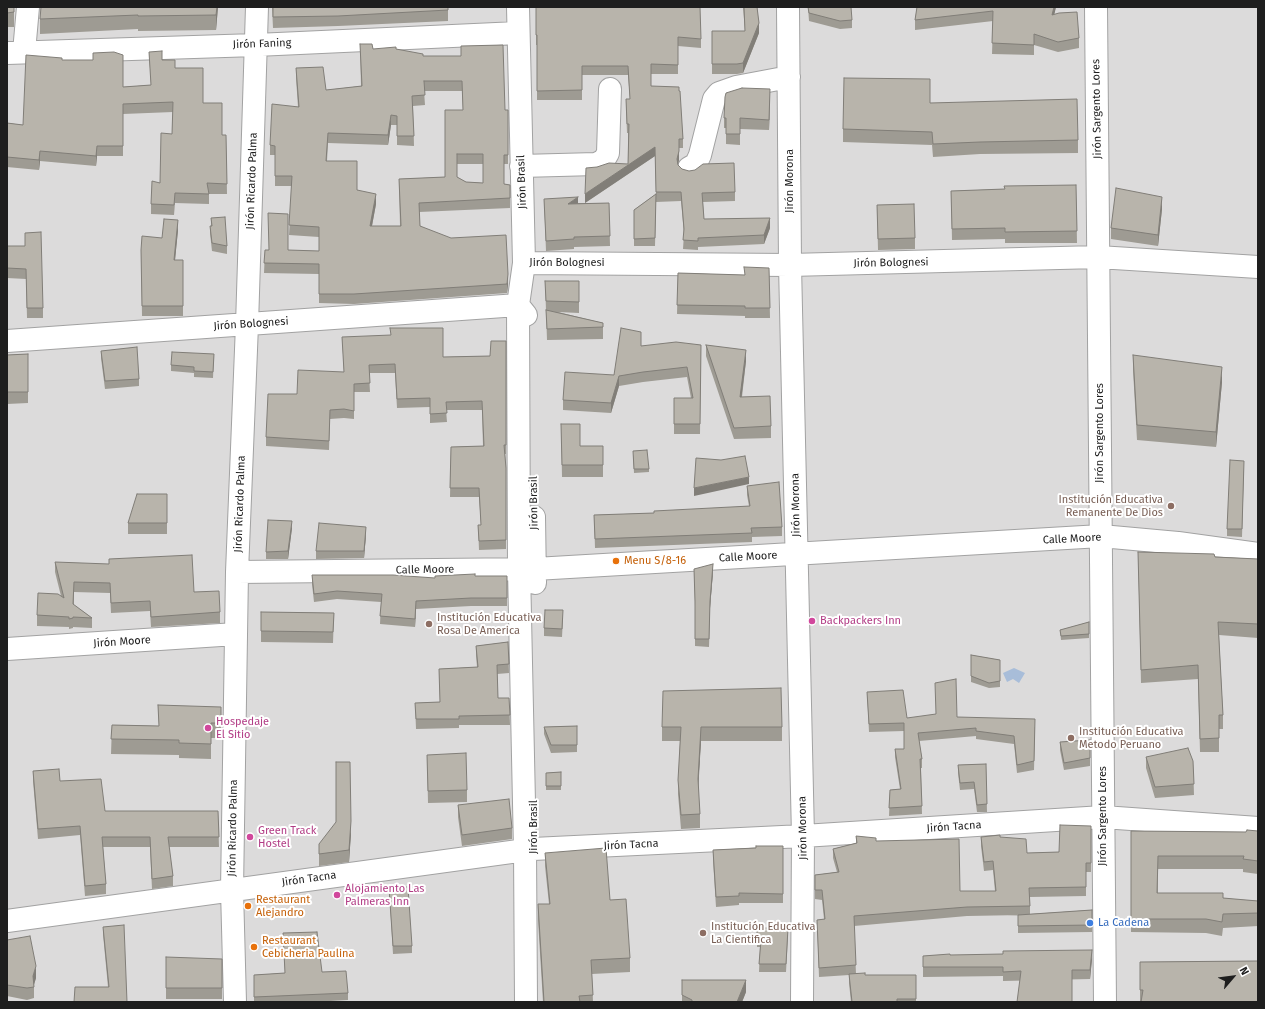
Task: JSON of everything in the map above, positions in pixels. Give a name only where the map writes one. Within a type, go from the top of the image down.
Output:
[{"type":"street","points":[[16,53],[28,7]]},
{"type":"street","name":"Jirón Ricardo Palma","points":[[235,1002],[232,890],[236,634],[257,7]]},
{"type":"street","name":"Jirón Brasil","points":[[518,7],[524,263],[518,304],[527,569],[529,850],[534,1002]]},
{"type":"street","name":"Jirón Morona","points":[[788,7],[790,265],[803,836],[802,1002]]},
{"type":"street","name":"Jirón Sargento Lores","points":[[1096,7],[1105,1002]]},
{"type":"street","name":"Jirón Faning","points":[[16,53],[256,45],[518,33]]},
{"type":"street","points":[[689,168],[696,164],[700,156],[714,99],[719,93],[736,87],[789,77]]},
{"type":"street","points":[[522,166],[596,164],[604,160],[608,152],[610,89]]},
{"type":"street","name":"Jirón Bolognesi","points":[[524,263],[790,265],[1098,257],[1258,267]]},
{"type":"street","name":"Jirón Bolognesi","points":[[7,341],[247,325],[518,304]]},
{"type":"street","name":"Calle Moore","points":[[238,572],[527,569],[1101,536],[1178,543],[1258,554]]},
{"type":"street","name":"Jirón Moore","points":[[7,649],[236,634]]},
{"type":"street","name":"Jirón Tacna","points":[[7,921],[529,850],[803,836],[1103,817],[1258,828]]},
{"type":"street","points":[[526,1002],[529,850]]},
{"type":"shaded area","points":[[7,7],[1258,7],[1258,1002],[7,1002]]},
{"type":"water","points":[[1014,668],[1025,673],[1019,683],[1013,679],[1007,682],[1003,673]]},
{"type":"building","points":[[7,7],[14,7],[14,12],[7,13]]},
{"type":"building","points":[[41,7],[217,7],[216,15],[138,15],[40,19]]},
{"type":"building","points":[[273,7],[448,7],[448,10],[338,16],[273,17]]},
{"type":"building","points":[[536,7],[700,7],[701,39],[678,37],[678,65],[651,64],[651,86],[679,87],[683,139],[679,139],[677,159],[678,165],[682,169],[689,171],[695,170],[703,164],[734,163],[735,192],[702,193],[704,219],[770,218],[764,235],[698,238],[698,241],[683,240],[684,229],[681,192],[656,192],[655,147],[585,194],[586,168],[597,167],[609,163],[628,164],[629,124],[627,124],[626,99],[630,99],[628,66],[582,66],[582,90],[537,91]]},
{"type":"building","points":[[744,7],[757,7],[759,23],[743,63],[712,64],[712,31],[745,31]]},
{"type":"building","points":[[808,7],[851,7],[852,20],[840,21],[809,13]]},
{"type":"building","points":[[917,7],[1054,7],[1052,15],[1077,12],[1079,38],[1058,42],[1034,34],[1034,45],[992,43],[993,11],[915,20]]},
{"type":"building","points":[[360,44],[372,44],[373,49],[396,47],[396,49],[423,54],[423,56],[461,56],[461,46],[503,45],[505,110],[508,110],[508,155],[504,155],[504,184],[510,185],[510,198],[419,203],[420,226],[451,238],[506,235],[508,274],[507,284],[354,294],[319,294],[319,264],[264,263],[265,250],[269,250],[268,213],[288,214],[288,250],[319,251],[319,227],[289,225],[292,176],[275,176],[275,146],[270,145],[272,104],[299,107],[296,68],[323,67],[326,90],[362,86]],"holes":[[[424,81],[462,81],[463,110],[445,110],[445,177],[399,179],[401,226],[370,226],[376,194],[357,190],[357,161],[326,161],[328,133],[388,135],[391,115],[397,116],[397,136],[414,136],[412,96],[425,95]],[[457,154],[483,154],[483,183],[466,182],[457,177]]]},
{"type":"building","points":[[162,51],[162,60],[175,60],[175,68],[203,68],[203,103],[222,103],[222,135],[226,135],[227,184],[207,183],[209,194],[175,193],[174,205],[151,204],[152,181],[160,183],[161,133],[172,134],[173,102],[123,104],[123,146],[97,146],[96,156],[40,151],[39,160],[7,157],[7,123],[23,125],[26,55],[62,58],[62,60],[93,60],[93,53],[114,52],[123,55],[123,87],[151,85],[149,52]]},
{"type":"building","points":[[844,78],[930,79],[930,103],[1077,99],[1078,140],[933,144],[932,132],[843,129]]},
{"type":"building","points":[[742,88],[770,89],[769,120],[740,118],[740,134],[726,134],[726,118],[724,118],[726,93]]},
{"type":"building","points":[[1076,185],[1077,231],[1005,232],[1005,228],[952,229],[951,191],[1005,189],[1004,186]]},
{"type":"building","points":[[1116,188],[1162,197],[1158,235],[1111,228]]},
{"type":"building","points":[[656,194],[655,238],[634,239],[634,210]]},
{"type":"building","points":[[578,197],[568,204],[609,203],[610,236],[574,237],[574,239],[546,241],[544,199]]},
{"type":"building","points":[[914,204],[915,238],[878,239],[877,205]]},
{"type":"building","points":[[225,217],[227,246],[212,243],[210,226],[212,226],[211,218]]},
{"type":"building","points":[[164,219],[178,220],[174,260],[183,260],[183,306],[142,306],[142,236],[162,238]]},
{"type":"building","points":[[41,232],[43,308],[27,308],[26,269],[7,268],[7,246],[25,246],[25,233]]},
{"type":"building","points":[[744,267],[769,268],[770,308],[677,305],[678,273],[745,275]]},
{"type":"building","points":[[545,281],[579,281],[579,302],[546,301]]},
{"type":"building","points":[[546,310],[603,323],[603,327],[547,329]]},
{"type":"building","points":[[390,328],[443,328],[443,357],[490,356],[491,341],[506,341],[506,445],[504,445],[506,468],[506,540],[479,541],[478,525],[481,525],[479,488],[450,488],[451,447],[484,446],[482,401],[446,402],[447,413],[430,414],[430,398],[397,399],[395,364],[369,365],[370,383],[354,384],[354,411],[344,409],[330,410],[329,441],[266,437],[268,394],[297,394],[298,370],[344,372],[342,337],[391,335]]},
{"type":"building","points":[[621,328],[641,332],[641,346],[676,342],[701,345],[700,424],[674,424],[674,398],[693,398],[687,367],[619,376],[611,403],[563,400],[565,372],[614,375]]},
{"type":"building","points":[[706,345],[746,350],[740,397],[770,396],[771,426],[734,428]]},
{"type":"building","points":[[137,347],[139,379],[105,381],[101,351]]},
{"type":"building","points":[[172,352],[214,354],[213,372],[194,371],[194,367],[171,365]]},
{"type":"building","points":[[28,354],[28,392],[7,392],[7,355]]},
{"type":"building","points":[[1133,355],[1222,367],[1216,432],[1137,425]]},
{"type":"building","points":[[561,424],[580,424],[580,446],[603,446],[603,465],[562,465]]},
{"type":"building","points":[[647,450],[649,469],[634,469],[633,451]]},
{"type":"building","points":[[745,456],[749,477],[694,488],[696,458],[721,460]]},
{"type":"building","points":[[1230,460],[1244,461],[1242,529],[1227,529]]},
{"type":"building","points":[[779,482],[782,527],[751,528],[752,533],[595,539],[594,515],[654,513],[654,511],[750,506],[747,486]]},
{"type":"building","points":[[137,494],[167,494],[167,523],[128,523]]},
{"type":"building","points":[[268,520],[292,521],[288,551],[266,552]]},
{"type":"building","points":[[319,523],[366,527],[364,551],[316,551]]},
{"type":"building","points":[[1138,552],[1214,554],[1215,557],[1258,559],[1258,624],[1218,622],[1223,715],[1219,715],[1219,738],[1200,739],[1198,665],[1141,670]]},
{"type":"building","points":[[192,555],[194,592],[219,591],[220,612],[151,617],[150,601],[111,603],[110,583],[74,582],[73,604],[92,618],[73,617],[69,619],[69,617],[37,615],[38,593],[58,594],[64,598],[55,562],[109,564],[109,559]]},
{"type":"building","points":[[713,564],[709,639],[695,639],[694,569]]},
{"type":"building","points":[[475,574],[475,576],[507,576],[507,598],[416,601],[415,619],[380,616],[382,594],[337,591],[314,594],[312,575],[393,575],[435,578],[435,576]]},
{"type":"building","points":[[545,610],[563,610],[562,629],[544,628]]},
{"type":"building","points":[[261,612],[334,613],[333,632],[261,631]]},
{"type":"building","points":[[1089,622],[1089,634],[1061,636],[1060,630]]},
{"type":"building","points":[[508,642],[509,664],[497,665],[498,698],[509,698],[510,715],[459,716],[459,719],[416,719],[415,703],[440,702],[439,669],[478,667],[476,646]]},
{"type":"building","points":[[971,655],[1000,660],[1000,681],[989,683],[971,676]]},
{"type":"building","points":[[956,679],[957,717],[1035,719],[1034,761],[1017,765],[1014,736],[976,731],[976,728],[918,733],[922,759],[920,759],[922,806],[889,808],[890,790],[901,789],[895,749],[904,749],[904,723],[869,724],[867,692],[903,690],[907,718],[936,714],[935,683]]},
{"type":"building","points":[[781,688],[782,727],[701,727],[698,779],[700,814],[681,815],[678,780],[681,727],[662,727],[663,691]]},
{"type":"building","points":[[158,705],[221,707],[221,723],[211,723],[211,744],[179,743],[179,740],[111,739],[112,725],[159,726]]},
{"type":"building","points":[[577,726],[577,745],[551,745],[544,727]]},
{"type":"building","points":[[1090,740],[1090,758],[1064,763],[1060,742]]},
{"type":"building","points":[[1188,748],[1193,761],[1194,784],[1155,787],[1146,757]]},
{"type":"building","points":[[466,753],[467,790],[428,791],[427,755]]},
{"type":"building","points":[[336,762],[350,762],[351,821],[349,850],[319,854],[319,844],[336,822]]},
{"type":"building","points":[[986,764],[987,804],[977,805],[974,782],[960,783],[958,765]]},
{"type":"building","points":[[59,769],[60,781],[101,779],[105,811],[218,811],[219,837],[168,837],[173,876],[152,879],[150,837],[102,837],[106,884],[85,886],[80,826],[38,829],[33,771]]},
{"type":"building","points":[[561,772],[561,786],[546,786],[546,773]]},
{"type":"building","points":[[509,799],[512,828],[462,835],[458,805]]},
{"type":"building","points":[[1060,825],[1091,826],[1091,863],[1086,863],[1086,887],[1029,888],[1030,906],[967,907],[854,916],[856,965],[819,968],[817,920],[825,919],[822,890],[815,890],[815,875],[839,872],[833,849],[857,843],[856,836],[876,838],[876,841],[959,839],[960,891],[996,891],[993,861],[984,862],[981,837],[1000,835],[1000,837],[1026,839],[1027,853],[1059,852]]},
{"type":"building","points":[[1247,830],[1258,831],[1258,861],[1243,859],[1244,856],[1158,856],[1157,893],[1223,893],[1223,898],[1258,901],[1258,913],[1223,914],[1222,922],[1206,919],[1131,919],[1131,831],[1246,832]]},
{"type":"building","points":[[756,846],[783,846],[783,894],[739,893],[739,896],[716,897],[713,850],[756,848]]},
{"type":"building","points":[[606,848],[610,900],[626,899],[630,958],[591,960],[593,995],[579,996],[580,1002],[544,1002],[538,904],[550,904],[545,853]]},
{"type":"building","points":[[408,887],[412,946],[393,946],[389,888]]},
{"type":"building","points":[[1092,910],[1092,925],[1018,926],[1018,915]]},
{"type":"building","points":[[124,925],[127,1002],[74,1002],[75,987],[109,987],[103,927]]},
{"type":"building","points":[[757,928],[788,928],[786,964],[759,964],[761,940],[757,939]]},
{"type":"building","points":[[317,932],[322,972],[346,971],[348,993],[254,997],[254,975],[285,973],[283,933]]},
{"type":"building","points":[[30,936],[36,966],[33,976],[34,987],[27,988],[7,985],[7,940]]},
{"type":"building","points":[[1092,950],[1090,970],[1072,970],[1072,1002],[1017,1002],[1021,971],[1003,972],[1003,967],[923,967],[923,956],[950,954],[1003,954],[1003,951]]},
{"type":"building","points":[[166,957],[222,959],[222,988],[166,988]]},
{"type":"building","points":[[1258,961],[1258,1002],[1141,1002],[1143,990],[1140,990],[1140,962]]},
{"type":"building","points":[[865,973],[865,975],[916,975],[916,999],[897,999],[897,1002],[852,1002],[849,974]]},
{"type":"building","points":[[682,980],[746,980],[737,1002],[692,1002],[692,1000],[682,995]]},
{"type":"place","name":"Institución Educativa Remanente De Dios","points":[[1171,506]]},
{"type":"place","name":"Menu S/8-16","points":[[616,561]]},
{"type":"place","name":"Backpackers Inn","points":[[812,621]]},
{"type":"place","name":"Institución Educativa Rosa De America","points":[[429,624]]},
{"type":"place","name":"Hospedaje El Sitio","points":[[208,728]]},
{"type":"place","name":"Institución Educativa Metodo Peruano","points":[[1071,738]]},
{"type":"place","name":"Green Track Hostel","points":[[250,837]]},
{"type":"place","name":"Alojamiento Las Palmeras Inn","points":[[337,895]]},
{"type":"place","name":"Restaurant Alejandro","points":[[248,906]]},
{"type":"place","name":"La Cadena","points":[[1090,923]]},
{"type":"place","name":"Institución Educativa La Cientifica","points":[[703,933]]},
{"type":"place","name":"Restaurant Cebicheria Paulina","points":[[254,947]]}]
